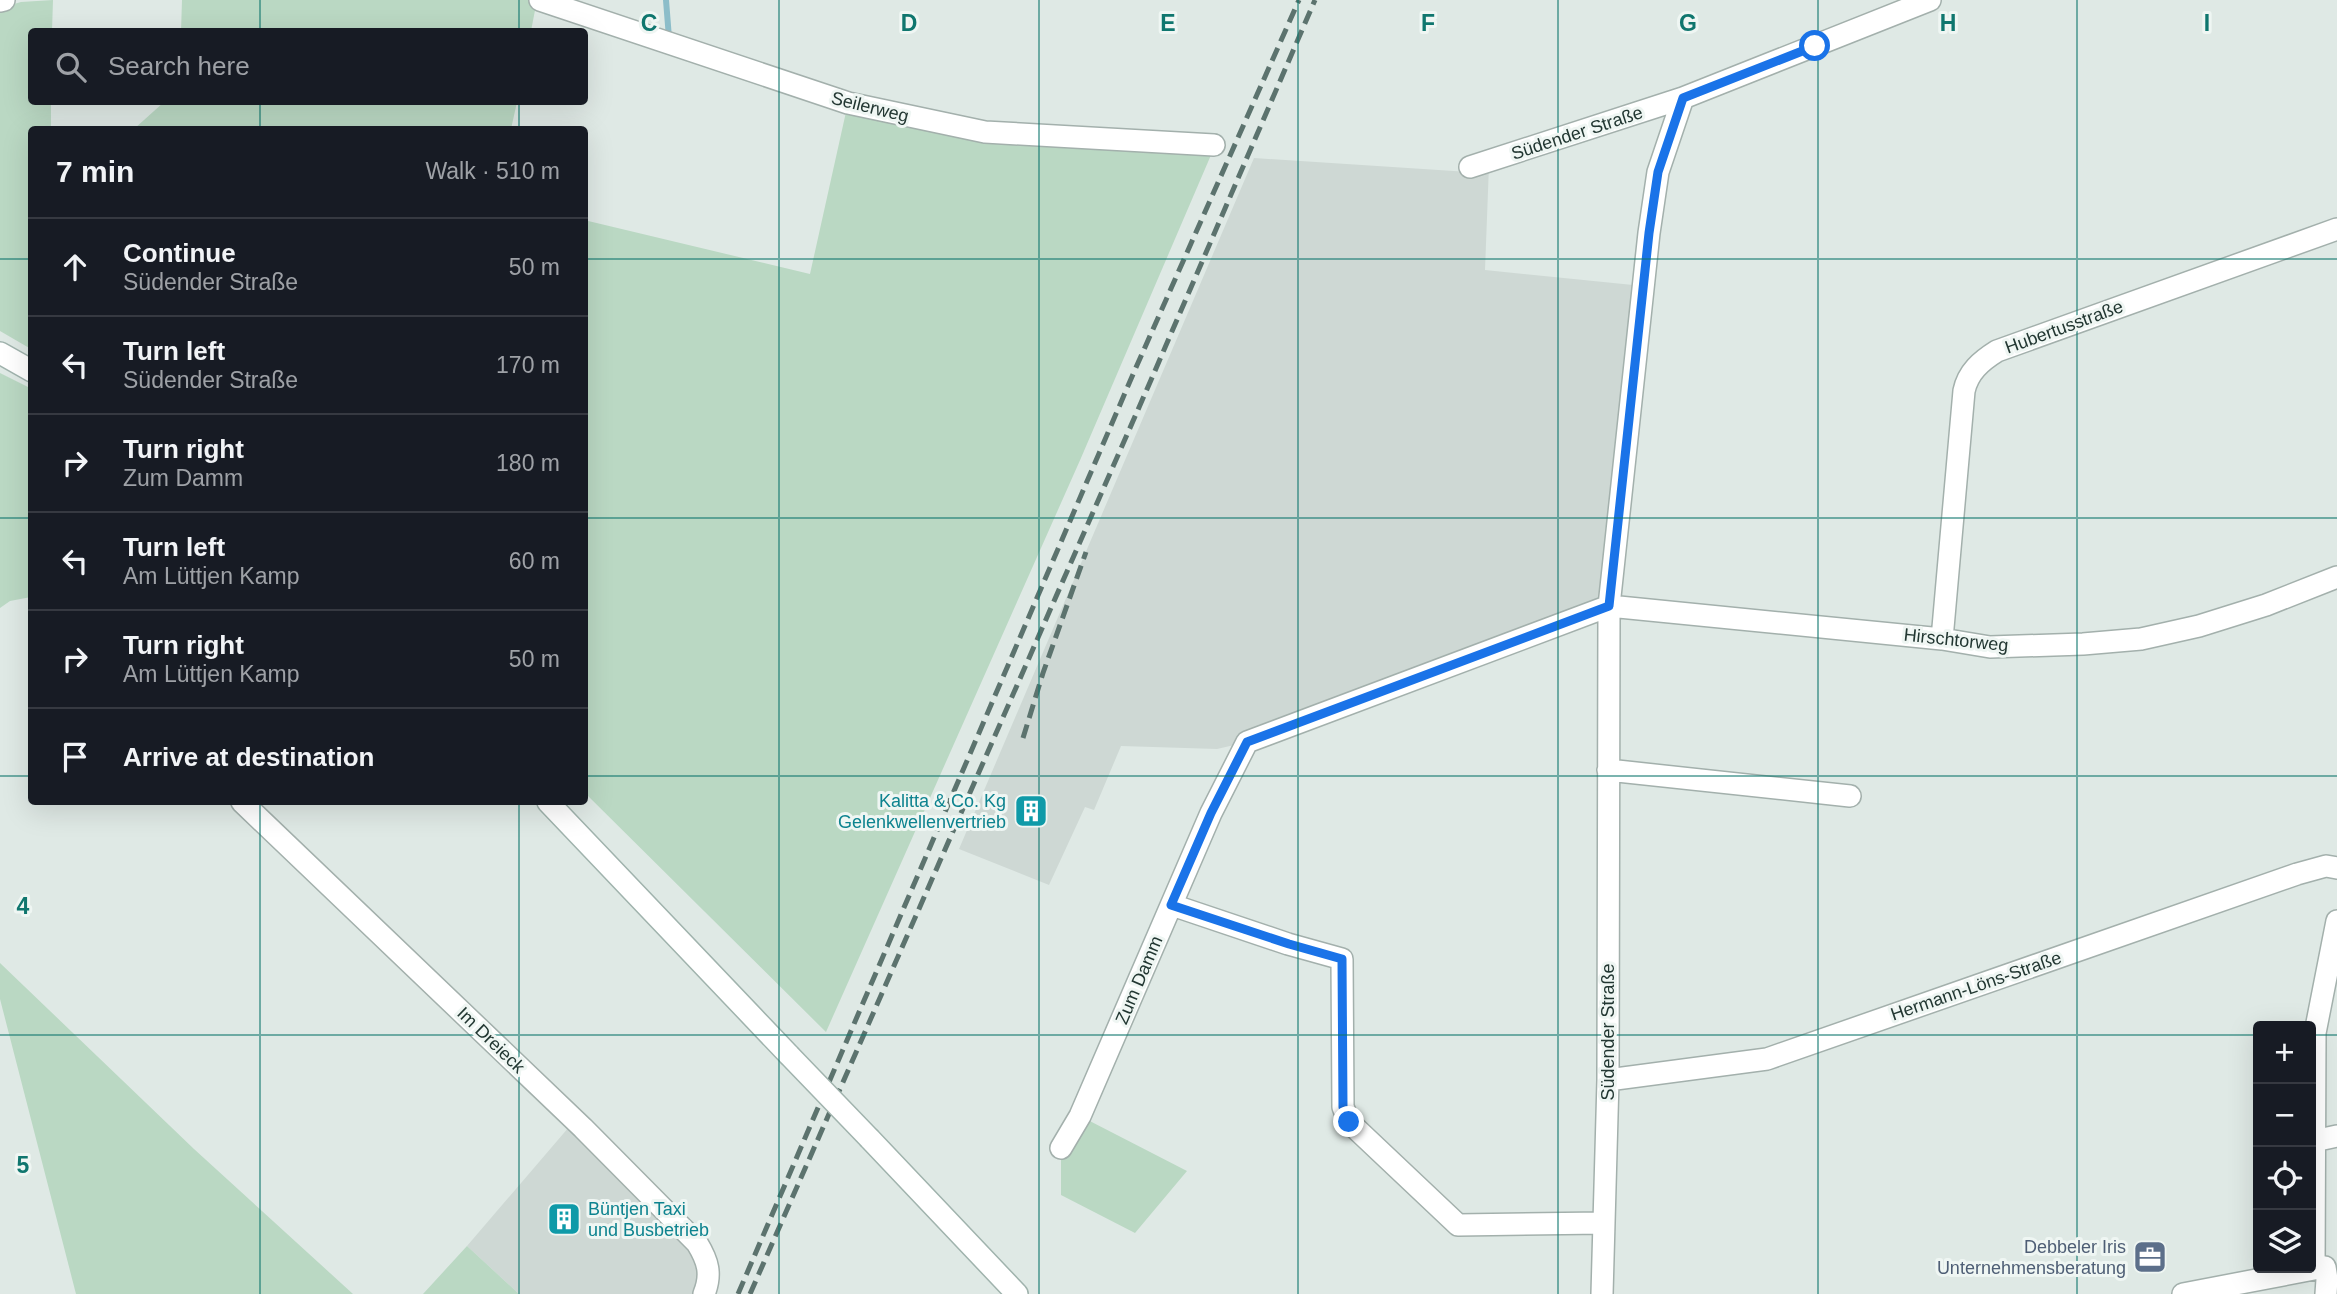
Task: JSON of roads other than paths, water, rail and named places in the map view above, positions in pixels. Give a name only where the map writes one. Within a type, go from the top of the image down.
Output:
[{"type":"street","name":"Seilerweg","points":[[540,0],[848,103],[900,116],[985,132],[1214,145]]},
{"type":"street","name":"Südender Straße","points":[[1470,167],[1683,98],[1930,0]]},
{"type":"street","name":"Südender Straße","points":[[1602,1294],[1608,1080],[1609,606],[1658,172],[1683,98]]},
{"type":"street","name":"Hubertusstraße","points":[[1942,639],[1964,391],[1970,374],[1997,351],[2337,229]]},
{"type":"street","points":[[0,353],[28,369]]},
{"type":"street","name":"Hirschtorweg","points":[[1609,606],[1942,639],[1990,647],[2083,645],[2141,639],[2199,626],[2266,605],[2337,578]]},
{"type":"street","name":"Zum Damm","points":[[1062,1149],[1080,1116],[1211,813],[1247,742],[1609,606]]},
{"type":"street","points":[[1608,770],[1850,796]]},
{"type":"street","name":"Im Dreieck","points":[[245,805],[583,1128],[697,1243],[706,1256],[710,1274],[704,1294]]},
{"type":"street","points":[[551,805],[1017,1294]]},
{"type":"street","name":"Hermann-Löns-Straße","points":[[1608,1080],[1767,1059],[2297,874],[2326,866],[2337,868]]},
{"type":"street","points":[[1171,905],[1342,959],[1343,1107],[1349,1122],[1458,1225],[1603,1223]]},
{"type":"street","points":[[2315,1084],[2315,1033],[2337,921]]},
{"type":"street","points":[[2316,1141],[2337,1136]]},
{"type":"street","points":[[2314,1147],[2327,1279],[2326,1294]]},
{"type":"street","points":[[2183,1294],[2325,1266]]},
{"type":"waterway","points":[[666,0],[669,38]]},
{"type":"railway","points":[[738,1294],[1134,372],[1299,0]]},
{"type":"railway","points":[[750,1294],[1315,0]]},
{"type":"railway","points":[[1023,738],[1086,552]]},
{"type":"place","name":"Kalitta & Co. Kg Gelenkwellenvertrieb","points":[[1031,811]]},
{"type":"place","name":"Büntjen Taxi und Busbetrieb","points":[[564,1219]]},
{"type":"place","name":"Debbeler Iris Unternehmensberatung","points":[[2150,1257]]}]
